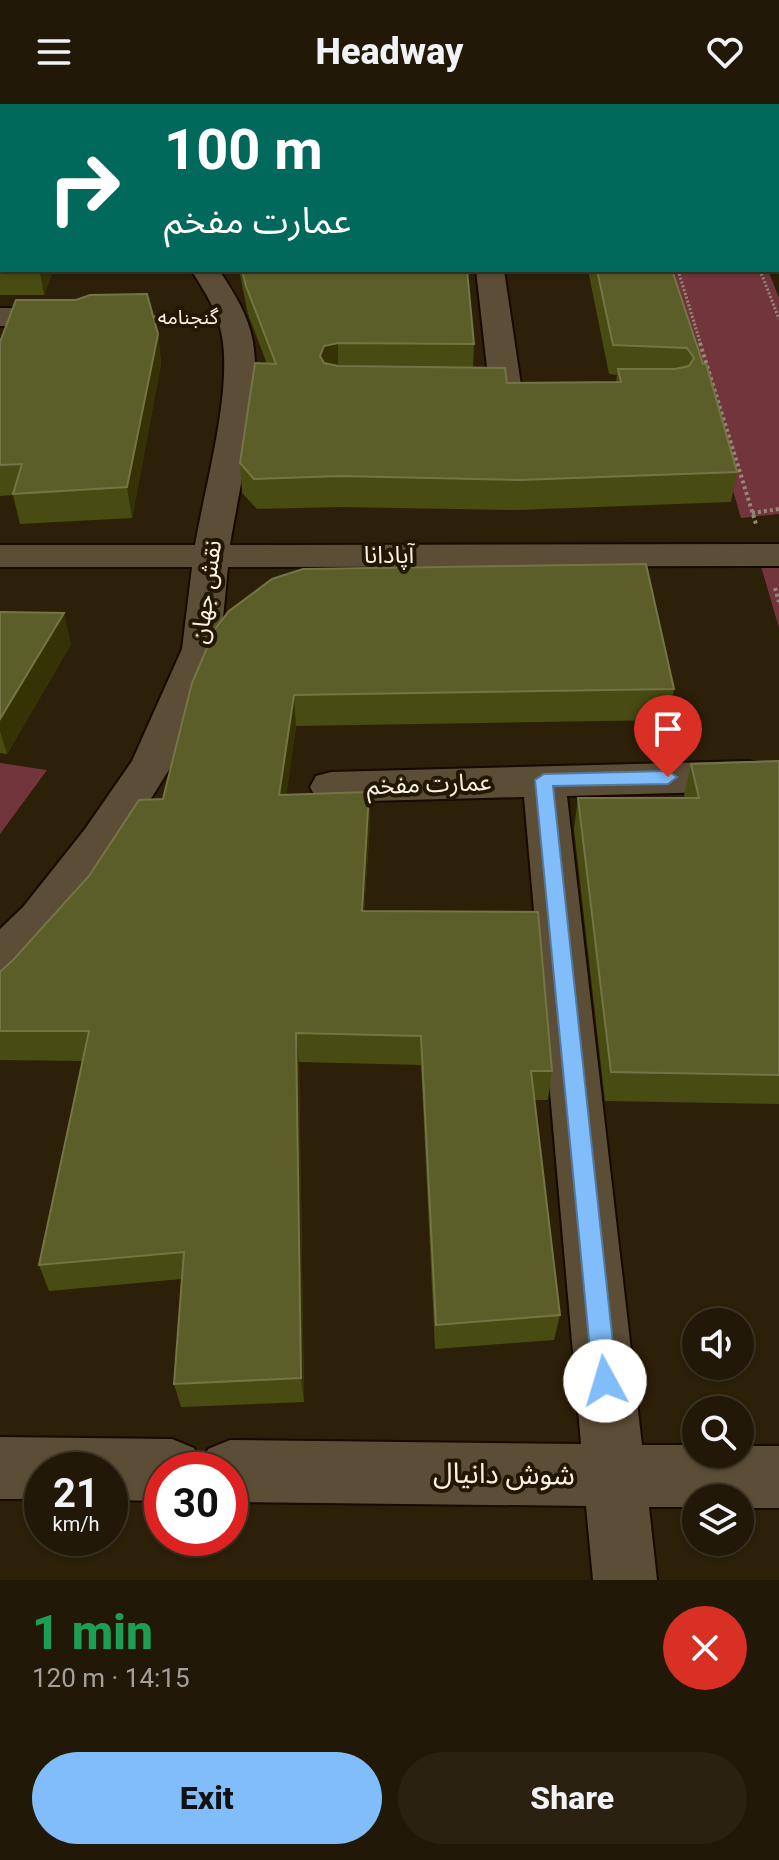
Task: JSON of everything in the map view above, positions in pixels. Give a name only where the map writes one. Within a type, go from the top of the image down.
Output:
[{"type":"street","name":"نقش جهان","points":[[0,958],[39,920],[101,841],[151,765],[201,649],[211,555],[239,386],[238,342],[231,317],[227,304],[206,272]]},
{"type":"street","points":[[490,272],[505,385]]},
{"type":"street","points":[[0,317],[81,317]]},
{"type":"street","name":"آپادانا","points":[[0,556],[772,555]]},
{"type":"street","name":"عمارت مفخم","points":[[331,787],[761,775]]},
{"type":"street","points":[[544,780],[625,1580]]},
{"type":"street","points":[[0,1468],[144,1470]]},
{"type":"street","name":"شوش دانیال","points":[[248,1471],[779,1477]]},
{"type":"path","points":[[679,272],[752,513],[772,555]]},
{"type":"path","points":[[761,272],[779,319]]},
{"type":"path","name":"گنجنامه","points":[[81,317],[231,317]]},
{"type":"path","points":[[699,387],[714,387]]},
{"type":"path","points":[[752,513],[779,509]]},
{"type":"shaded area","points":[[669,272],[769,272],[779,298],[779,514],[741,518]]},
{"type":"shaded area","points":[[760,563],[779,564],[779,628]]},
{"type":"shaded area","points":[[0,763],[47,770],[0,834]]},
{"type":"building","points":[[0,272],[40,272],[40,273]]},
{"type":"building","points":[[242,272],[467,272],[474,344],[338,343],[324,346],[320,356],[324,363],[338,366],[505,368],[507,383],[621,382],[618,369],[675,369],[689,366],[694,358],[687,348],[613,345],[597,272],[673,272],[703,364],[706,364],[737,472],[519,480],[340,476],[254,479],[240,463],[255,363],[276,364]]},
{"type":"building","points":[[147,294],[158,334],[127,487],[13,494],[22,464],[0,465],[0,342],[16,300],[76,300],[90,295]]},
{"type":"building","points":[[646,564],[674,689],[294,695],[279,795],[369,792],[362,911],[538,912],[552,1071],[531,1071],[560,1315],[436,1325],[421,1036],[296,1033],[301,1378],[174,1384],[184,1252],[39,1265],[89,1031],[0,1031],[0,972],[89,876],[139,800],[163,799],[192,683],[215,629],[229,611],[272,579],[303,569]]},
{"type":"building","points":[[0,612],[64,613],[0,719]]},
{"type":"building","points":[[779,761],[779,1075],[611,1072],[578,798],[699,798],[691,764]]},
{"type":"route","points":[[605,1381],[544,780],[668,777]]}]
